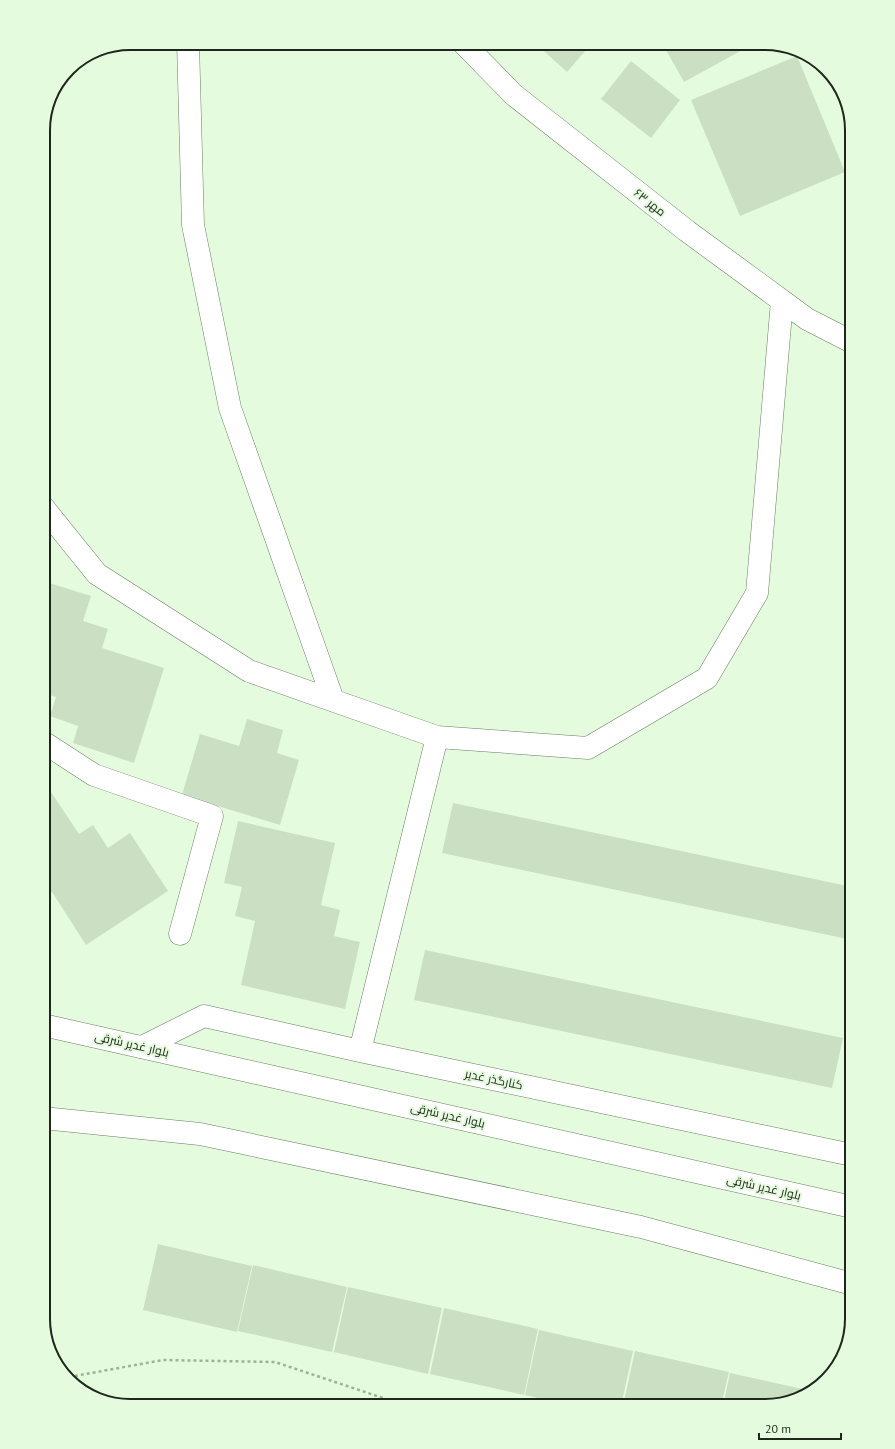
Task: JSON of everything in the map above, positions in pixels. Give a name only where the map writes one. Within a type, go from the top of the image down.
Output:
[{"type":"main road","points":[[188,50],[193,224],[230,408],[333,700]]},
{"type":"main road","name":"مهر ۶۳","points":[[470,50],[514,95],[687,231],[807,320],[845,339]]},
{"type":"main road","points":[[50,516],[97,574],[249,671],[438,737],[588,748],[707,678],[756,593],[782,301]]},
{"type":"main road","points":[[360,1051],[438,737]]},
{"type":"main road","points":[[50,747],[94,775],[212,816],[180,934]]},
{"type":"main road","name":"کنارگذر غدیر","points":[[142,1047],[204,1016],[360,1051],[845,1155]]},
{"type":"main road","name":"بلوار غدیر شرقی","points":[[50,1027],[845,1205]]},
{"type":"main road","points":[[50,1119],[200,1134],[641,1227],[845,1282]]},
{"type":"path","points":[[74,1376],[164,1360],[275,1362],[385,1399]]},
{"type":"building","points":[[543,50],[586,50],[567,72]]},
{"type":"building","points":[[666,50],[742,50],[684,82]]},
{"type":"building","points":[[797,56],[845,172],[740,216],[691,100]]},
{"type":"building","points":[[631,61],[680,100],[651,138],[601,99]]},
{"type":"building","points":[[50,583],[91,596],[83,621],[108,629],[102,648],[164,668],[134,763],[73,743],[78,726],[50,716],[56,697],[50,695]]},
{"type":"building","points":[[247,719],[283,730],[277,753],[299,760],[280,825],[182,795],[200,734],[239,746]]},
{"type":"building","points":[[50,790],[79,834],[93,825],[108,848],[130,833],[168,891],[86,945],[52,892],[50,893]]},
{"type":"building","points":[[453,803],[845,886],[845,939],[442,853]]},
{"type":"building","points":[[238,821],[335,843],[321,905],[340,910],[334,936],[360,942],[345,1009],[241,985],[255,921],[235,916],[242,887],[224,883]]},
{"type":"building","points":[[425,950],[843,1038],[832,1088],[414,1000]]},
{"type":"building","points":[[158,1244],[252,1266],[237,1332],[143,1310]]},
{"type":"building","points":[[253,1265],[347,1287],[332,1352],[238,1331]]},
{"type":"building","points":[[348,1287],[442,1308],[428,1374],[334,1352]]},
{"type":"building","points":[[444,1308],[538,1329],[524,1395],[430,1374]]},
{"type":"building","points":[[539,1330],[633,1351],[623,1399],[542,1399],[525,1395]]},
{"type":"building","points":[[635,1351],[729,1372],[723,1399],[625,1399]]},
{"type":"building","points":[[730,1373],[804,1389],[776,1398],[724,1399]]}]
